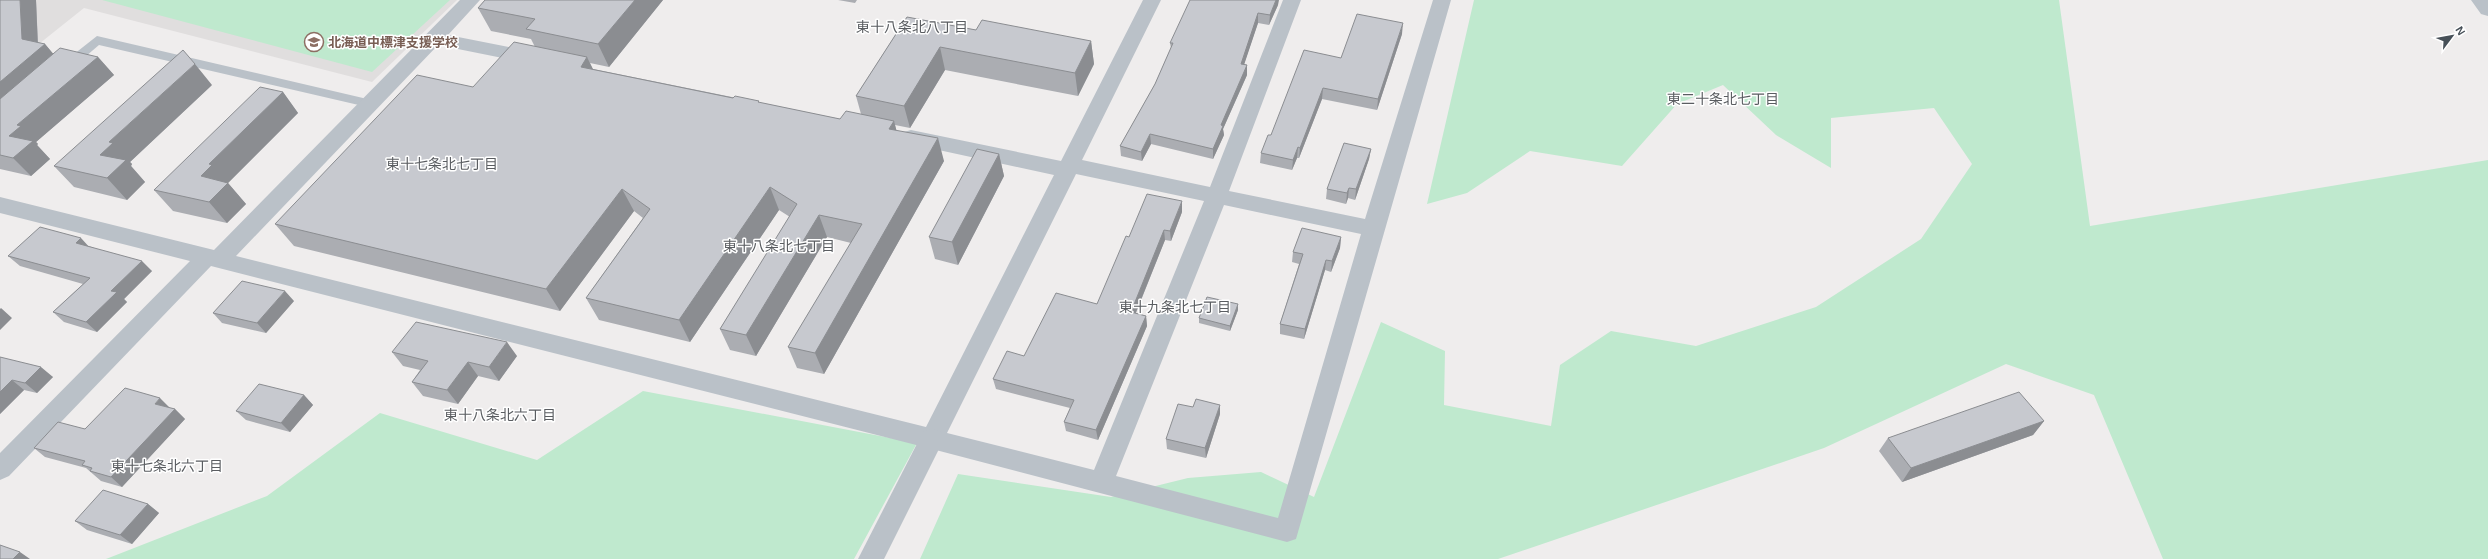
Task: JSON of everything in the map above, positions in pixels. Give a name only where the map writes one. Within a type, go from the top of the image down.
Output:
[{"type":"street","points":[[0,469],[471,0]]},
{"type":"street","points":[[871,559],[1152,0]]},
{"type":"street","points":[[1101,483],[1217,196],[1292,0]]},
{"type":"street","points":[[4,212],[212,259],[932,439],[1287,531],[1373,229],[1442,0]]},
{"type":"street","points":[[2480,0],[2488,10]]},
{"type":"street","points":[[434,38],[548,61]]},
{"type":"street","points":[[889,132],[1217,196],[1373,229]]},
{"type":"lane","points":[[61,72],[97,40],[363,102]]},
{"type":"shaded area","name":"北海道中標津支援学校","points":[[0,0],[457,0],[372,82],[84,8],[0,75]]},
{"type":"green space","name":"北海道中標津支援学校","points":[[102,0],[450,0],[372,72]]},
{"type":"green space","points":[[1474,0],[2059,0],[2090,226],[2488,160],[2488,559],[2163,559],[2094,395],[2006,364],[1824,448],[1498,559],[920,559],[958,474],[1111,497],[1188,478],[1261,472],[1314,497],[1381,322],[1445,351],[1444,405],[1551,426],[1560,365],[1611,331],[1696,346],[1816,307],[1921,239],[1972,164],[1934,108],[1831,118],[1831,168],[1776,135],[1723,85],[1677,104],[1622,166],[1530,151],[1467,193],[1427,204]]},
{"type":"green space","points":[[643,391],[917,443],[854,559],[106,559],[267,496],[380,413],[537,460]]},
{"type":"building","points":[[0,0],[20,0],[22,39],[45,44],[0,82]]},
{"type":"building","points":[[485,0],[635,0],[598,44],[526,29],[535,19],[478,8]]},
{"type":"building","points":[[1190,0],[1276,0],[1270,15],[1258,13],[1241,64],[1247,65],[1221,125],[1223,126],[1213,149],[1150,134],[1141,152],[1120,146],[1155,84],[1173,43],[1170,43]]},
{"type":"building","points":[[1357,14],[1403,23],[1378,99],[1323,88],[1300,148],[1298,147],[1293,160],[1261,153],[1268,135],[1271,135],[1304,50],[1341,58]]},
{"type":"building","points":[[907,17],[976,30],[982,20],[1091,41],[1075,73],[940,47],[904,106],[856,96]]},
{"type":"building","points":[[514,42],[587,57],[581,67],[733,98],[735,96],[840,119],[846,111],[894,121],[889,129],[938,138],[815,353],[788,347],[862,224],[819,215],[746,335],[720,329],[797,204],[770,187],[679,320],[586,298],[650,209],[622,189],[546,289],[275,224],[417,75],[473,87]]},
{"type":"building","points":[[60,48],[98,57],[17,125],[21,126],[9,136],[33,141],[13,158],[0,155],[0,99]]},
{"type":"building","points":[[183,50],[195,64],[109,142],[113,143],[100,155],[126,160],[107,178],[54,166]]},
{"type":"building","points":[[260,87],[283,92],[209,164],[212,165],[201,176],[228,183],[209,202],[154,190]]},
{"type":"building","points":[[1344,143],[1371,149],[1356,189],[1349,188],[1347,193],[1327,189]]},
{"type":"building","points":[[977,149],[999,154],[952,242],[929,237]]},
{"type":"building","points":[[1147,194],[1182,201],[1170,231],[1164,230],[1131,312],[1146,316],[1096,430],[1064,422],[1074,400],[993,379],[1007,351],[1024,356],[1056,293],[1097,304],[1126,236],[1129,237]]},
{"type":"building","points":[[40,227],[81,238],[76,243],[142,261],[111,291],[117,292],[86,322],[53,312],[90,278],[8,256]]},
{"type":"building","points":[[1302,228],[1341,237],[1332,261],[1326,260],[1305,329],[1280,324],[1303,254],[1293,252]]},
{"type":"building","points":[[242,281],[285,291],[257,323],[213,313]]},
{"type":"building","points":[[1207,297],[1238,304],[1230,326],[1199,318]]},
{"type":"building","points":[[416,322],[507,342],[489,367],[468,362],[447,390],[412,382],[428,361],[392,352]]},
{"type":"building","points":[[0,357],[41,367],[25,383],[12,380],[0,392]]},
{"type":"building","points":[[259,384],[304,395],[281,423],[236,411]]},
{"type":"building","points":[[125,388],[160,398],[155,404],[175,409],[111,477],[90,471],[92,468],[82,465],[85,461],[34,448],[58,422],[85,429]]},
{"type":"building","points":[[2019,392],[2044,421],[1911,468],[1888,438]]},
{"type":"building","points":[[1196,399],[1220,405],[1205,448],[1166,439],[1178,404],[1193,407]]},
{"type":"building","points":[[103,490],[148,504],[120,535],[75,521]]},
{"type":"building","points":[[0,545],[20,552],[13,559],[0,559]]},
{"type":"place","name":"北海道中標津支援学校","points":[[314,42]]},
{"type":"district","name":"東十八条北八丁目","points":[[912,27]]},
{"type":"district","name":"東二十条北七丁目","points":[[1723,99]]},
{"type":"district","name":"東十七条北七丁目","points":[[442,164]]},
{"type":"district","name":"東十八条北七丁目","points":[[779,246]]},
{"type":"district","name":"東十九条北七丁目","points":[[1175,307]]},
{"type":"district","name":"東十八条北六丁目","points":[[500,415]]},
{"type":"district","name":"東十七条北六丁目","points":[[167,466]]}]
